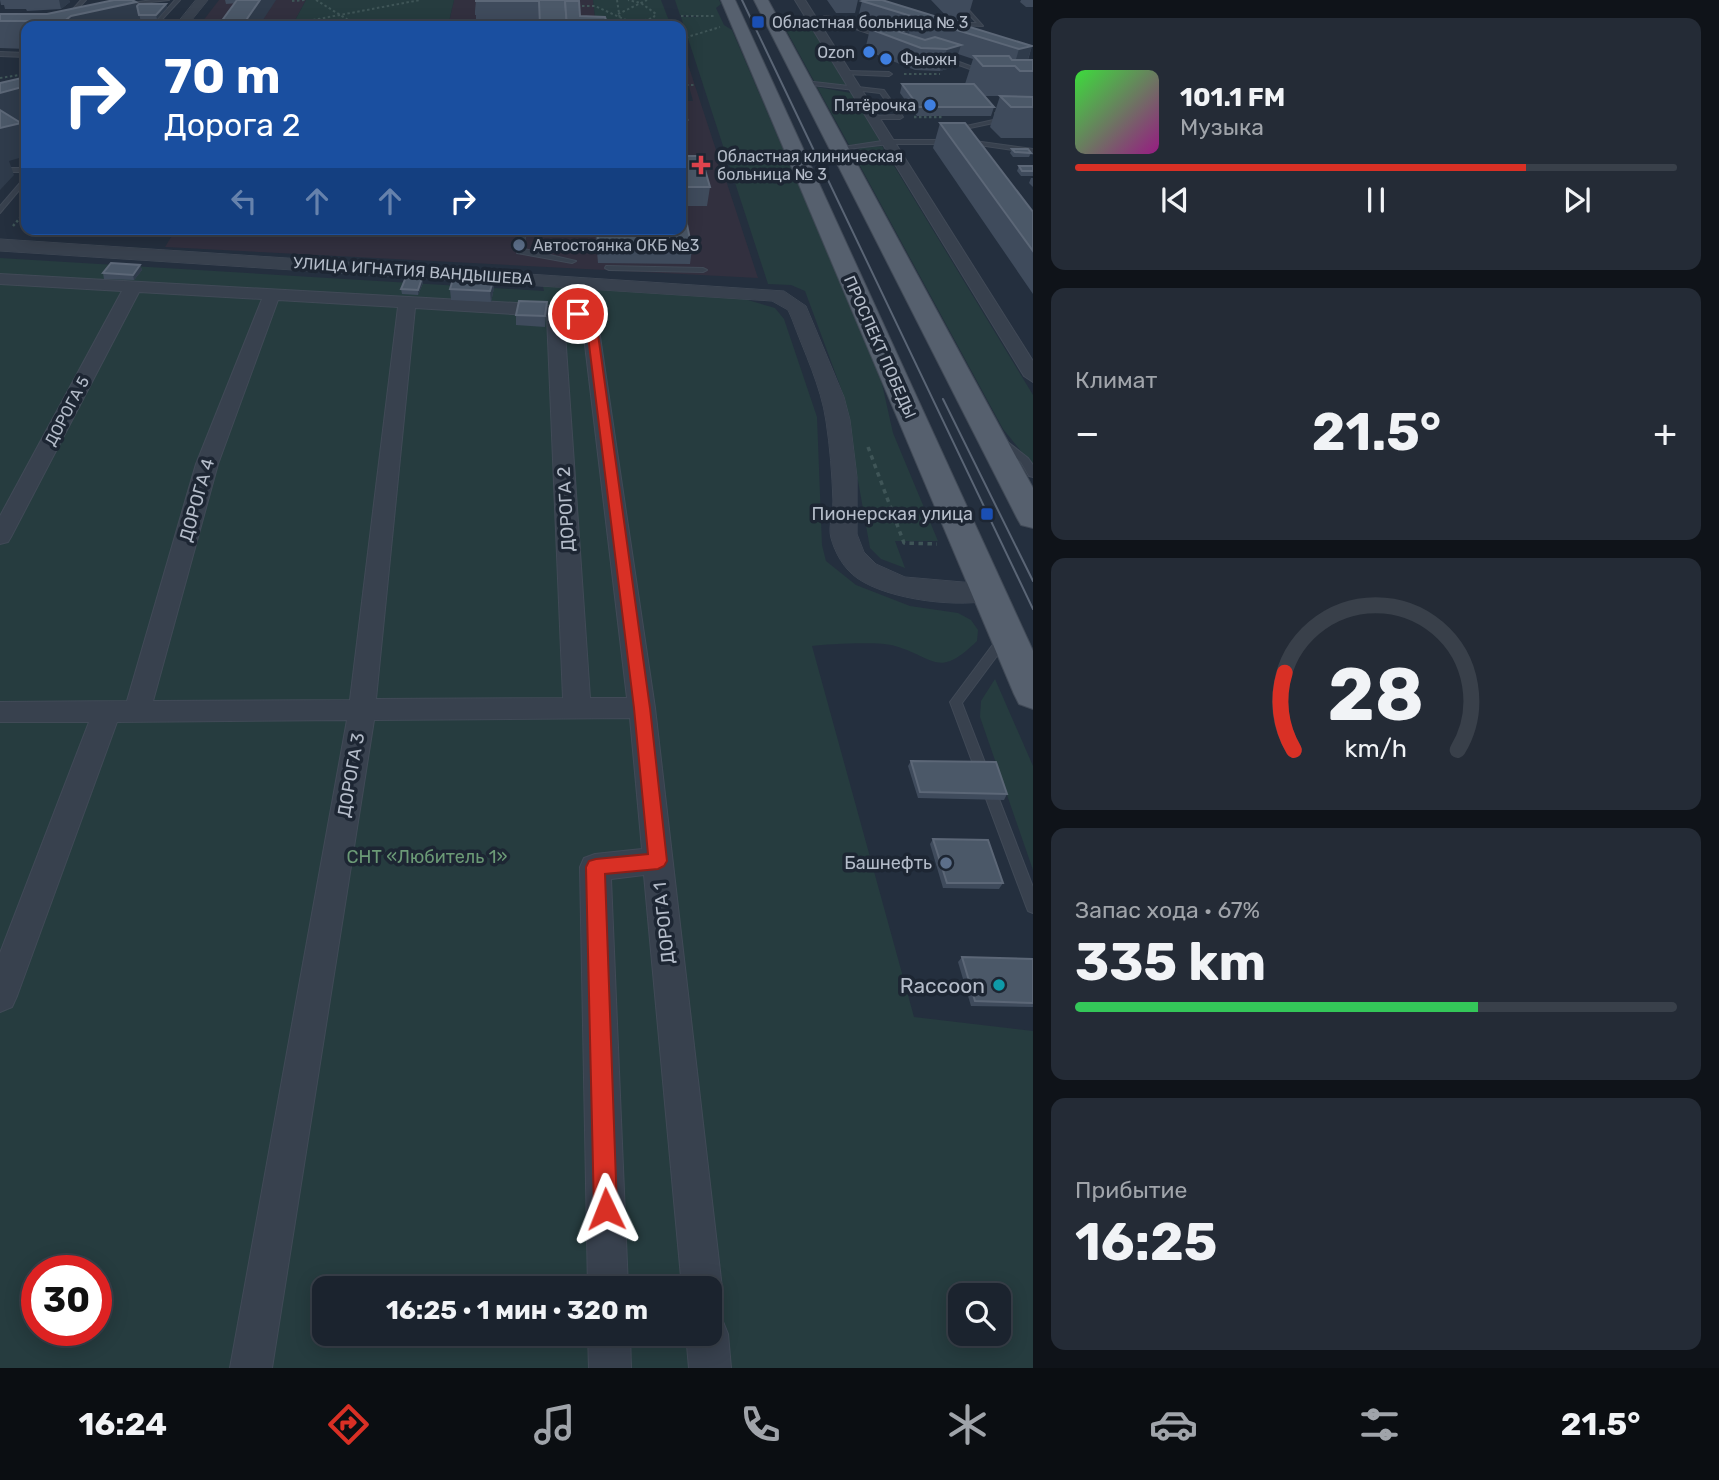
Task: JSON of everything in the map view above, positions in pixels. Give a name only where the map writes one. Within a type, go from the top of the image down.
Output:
[{"type":"main road","points":[[761,0],[1033,517]]},
{"type":"main road","name":"ПРОСПЕКТ ПОБЕДЫ","points":[[722,14],[1033,694]]},
{"type":"street","points":[[800,0],[818,17],[856,90],[1026,355],[1033,376]]},
{"type":"street","points":[[183,21],[197,1]]},
{"type":"street","name":"УЛИЦА ИГНАТИЯ ВАНДЫШЕВА","points":[[9,238],[777,295],[796,306],[803,319],[838,416],[846,512],[844,536],[858,564],[897,585],[954,592],[987,592]]},
{"type":"street","points":[[2,283],[134,285],[566,312]]},
{"type":"street","name":"ДОРОГА 5","points":[[0,537],[134,285]]},
{"type":"street","name":"ДОРОГА 4","points":[[137,711],[206,464],[272,294]]},
{"type":"street","name":"ДОРОГА 3","points":[[251,1368],[362,709],[407,303]]},
{"type":"street","name":"ДОРОГА 2","points":[[566,312],[577,707]]},
{"type":"street","name":"ДОРОГА 1","points":[[566,312],[592,327],[642,708],[701,1276]]},
{"type":"street","points":[[0,712],[642,708]]},
{"type":"street","points":[[0,996],[107,711]]},
{"type":"street","points":[[608,1276],[596,867],[658,861]]},
{"type":"street","points":[[609,1346],[610,1368]]},
{"type":"street","points":[[708,1346],[710,1368]]},
{"type":"lane","points":[[55,17],[68,17],[84,0]]},
{"type":"lane","points":[[127,0],[134,3],[167,0]]},
{"type":"lane","points":[[159,21],[178,0]]},
{"type":"lane","points":[[957,0],[981,25],[957,24]]},
{"type":"lane","points":[[128,10],[134,3]]},
{"type":"lane","points":[[818,17],[851,17]]},
{"type":"lane","points":[[818,17],[893,41]]},
{"type":"lane","points":[[0,54],[21,55]]},
{"type":"lane","points":[[935,55],[990,75]]},
{"type":"lane","points":[[846,73],[889,74]]},
{"type":"lane","points":[[805,83],[856,90],[882,90],[900,117],[873,118]]},
{"type":"lane","points":[[1001,120],[997,111],[1005,108]]},
{"type":"lane","points":[[944,142],[946,134],[954,127],[1010,121]]},
{"type":"lane","points":[[21,124],[6,129],[21,136]]},
{"type":"lane","points":[[839,148],[889,142],[966,142],[1033,151]]},
{"type":"lane","points":[[966,142],[975,153]]},
{"type":"lane","points":[[0,170],[21,170]]},
{"type":"lane","points":[[0,211],[21,184]]},
{"type":"lane","points":[[521,236],[520,251],[572,261]]},
{"type":"lane","points":[[609,268],[704,270]]},
{"type":"lane","points":[[986,427],[1025,460],[1033,474]]},
{"type":"lane","points":[[1006,635],[956,702],[1033,906]]},
{"type":"path","points":[[292,1],[306,0]]},
{"type":"path","points":[[316,0],[349,21]]},
{"type":"path","points":[[307,21],[420,0]]},
{"type":"path","points":[[617,0],[620,21]]},
{"type":"path","points":[[628,0],[641,3],[656,14],[653,19],[645,21]]},
{"type":"path","points":[[618,14],[647,0]]},
{"type":"path","points":[[582,6],[595,6],[629,21]]},
{"type":"path","points":[[681,16],[722,14]]},
{"type":"path","points":[[686,36],[722,14]]},
{"type":"path","points":[[889,74],[948,74],[971,68]]},
{"type":"path","points":[[0,78],[21,75]]},
{"type":"path","points":[[686,85],[694,85]]},
{"type":"path","points":[[913,117],[925,117]]},
{"type":"path","points":[[9,238],[21,219]]},
{"type":"shaded area","points":[[219,0],[306,0],[295,21],[203,21]]},
{"type":"shaded area","points":[[454,0],[593,0],[595,21],[449,21]]},
{"type":"shaded area","name":"Областная клиническая больница № 3","points":[[686,58],[758,278],[165,247],[172,235],[686,235],[686,101],[693,101],[686,76]]},
{"type":"green space","points":[[306,0],[454,0],[449,21],[295,21]]},
{"type":"green space","points":[[593,0],[661,0],[669,21],[595,21]]},
{"type":"green space","points":[[675,0],[719,0],[721,4],[716,8],[724,25],[732,30],[880,375],[893,433],[938,541],[895,541],[905,568],[881,559],[870,548],[842,391],[805,291],[791,285],[768,284],[686,32],[686,21],[682,21],[681,17],[705,17],[680,15]]},
{"type":"green space","points":[[779,17],[805,17],[847,87],[814,81]]},
{"type":"green space","points":[[817,87],[851,93],[881,143],[849,145]]},
{"type":"green space","points":[[882,146],[1033,395],[1033,466],[1003,429],[853,153],[861,148]]},
{"type":"green space","name":"СНТ «Любитель 1»","points":[[0,258],[544,291],[543,286],[741,298],[775,308],[784,319],[817,417],[822,545],[826,561],[856,585],[910,606],[958,613],[971,620],[978,630],[977,641],[954,660],[945,662],[929,660],[888,644],[812,646],[914,1017],[1033,1031],[1033,1368],[0,1368]]},
{"type":"green space","points":[[995,679],[1033,766],[1033,870],[980,717],[981,701]]},
{"type":"building","points":[[114,0],[136,2],[71,16],[67,19],[71,21],[0,21],[0,14],[47,14]]},
{"type":"building","points":[[237,0],[260,0],[245,21],[222,21]]},
{"type":"building","points":[[565,0],[567,21],[540,21],[539,1],[476,1]]},
{"type":"building","points":[[882,0],[1032,46],[1019,49],[862,1]]},
{"type":"building","points":[[565,1],[579,1],[580,16],[605,17],[606,21],[567,21]]},
{"type":"building","points":[[139,4],[166,4],[156,15],[139,15]]},
{"type":"building","points":[[888,22],[910,29],[900,32],[925,40],[935,37],[961,45],[947,49],[921,48],[870,29]]},
{"type":"building","points":[[974,56],[1009,56],[1012,60],[1033,60],[1033,71],[1020,71],[1015,66],[983,66]]},
{"type":"building","points":[[21,78],[21,87],[0,93],[0,83]]},
{"type":"building","points":[[902,84],[974,84],[994,107],[919,107]]},
{"type":"building","points":[[1000,96],[1033,97],[1033,107],[1011,107]]},
{"type":"building","points":[[0,110],[21,123],[0,128]]},
{"type":"building","points":[[940,123],[965,123],[1033,212],[1033,251]]},
{"type":"building","points":[[1012,149],[1028,149],[1031,153],[1015,152]]},
{"type":"building","points":[[686,156],[701,156],[710,187],[686,187]]},
{"type":"building","points":[[1019,166],[1033,166],[1033,171],[1022,171]]},
{"type":"building","points":[[686,220],[692,249],[599,248],[598,235],[686,235]]},
{"type":"building","points":[[111,263],[140,265],[133,275],[103,273]]},
{"type":"building","points":[[454,276],[494,278],[490,291],[450,289]]},
{"type":"building","points":[[406,277],[422,278],[418,290],[401,289]]},
{"type":"building","points":[[570,289],[594,290],[593,302],[569,301]]},
{"type":"building","points":[[519,301],[547,302],[545,316],[516,315]]},
{"type":"building","points":[[911,761],[996,762],[1007,794],[920,792]]},
{"type":"building","points":[[933,839],[988,840],[1003,883],[947,883]]},
{"type":"building","name":"Raсcoon","points":[[962,957],[1033,959],[1033,1003],[975,1001]]},
{"type":"tram line","points":[[742,0],[1033,609]]},
{"type":"tram line","points":[[943,399],[1033,581]]},
{"type":"place","name":"Областная больница № 3","points":[[758,22]]},
{"type":"place","name":"Ozon","points":[[869,52]]},
{"type":"place","name":"Фьюжн","points":[[886,59]]},
{"type":"place","name":"Пятёрочка","points":[[930,105]]},
{"type":"place","name":"Областная клиническая больница № 3","points":[[701,165]]},
{"type":"place","name":"Автостоянка ОКБ №3","points":[[519,245]]},
{"type":"place","name":"Пионерская улица","points":[[987,514]]},
{"type":"place","name":"Башнефть","points":[[946,863]]},
{"type":"place","name":"Raсcoon","points":[[999,985]]},
{"type":"route","points":[[578,314],[592,327],[642,708],[658,861],[596,867],[606,1209]]}]
